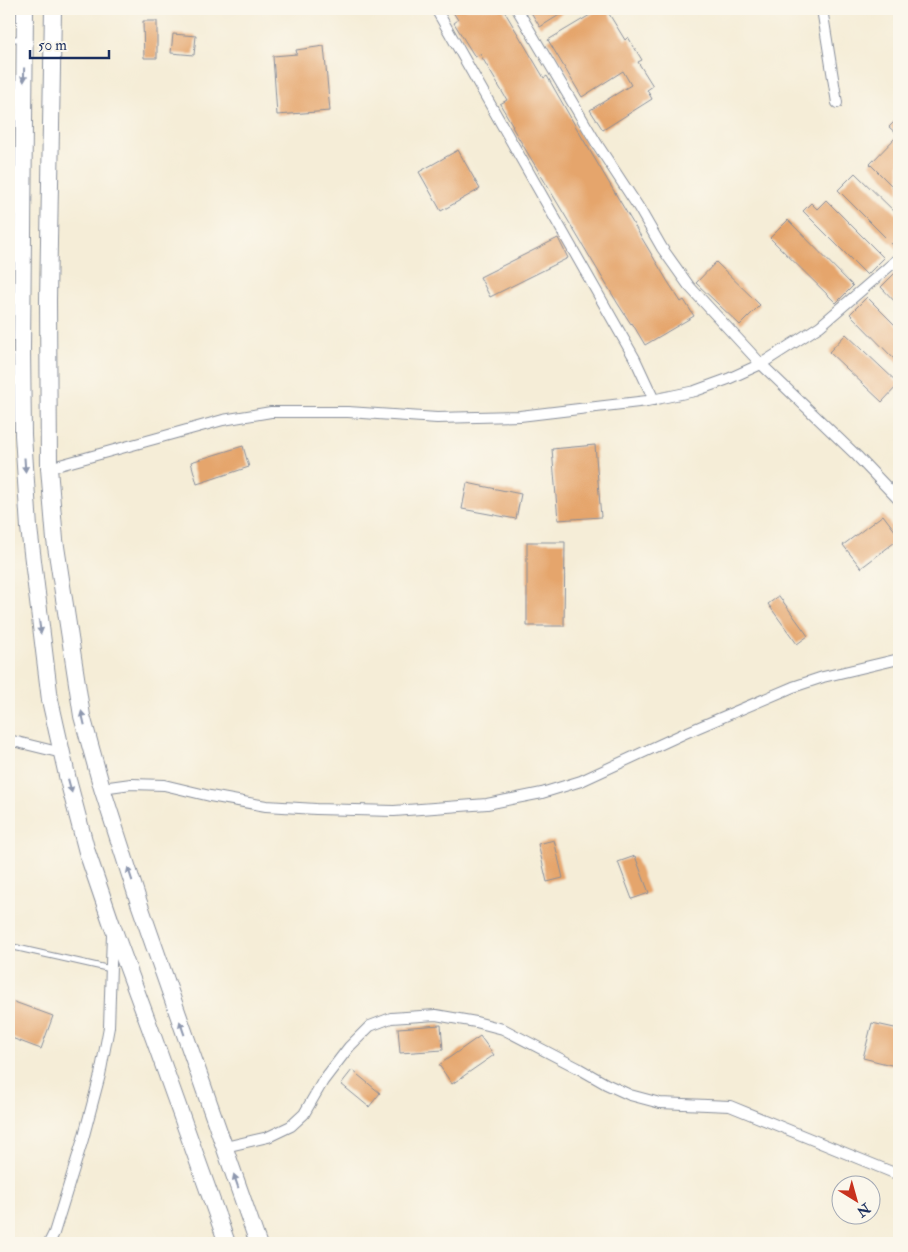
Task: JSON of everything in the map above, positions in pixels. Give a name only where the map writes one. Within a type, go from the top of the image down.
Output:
[{"type":"highway","points":[[25,9],[17,38],[16,173],[23,435],[28,528],[50,700],[87,852],[227,1243]]},
{"type":"highway","points":[[53,9],[48,300],[49,468],[54,540],[82,716],[102,788],[139,903],[258,1243]]},
{"type":"highway","points":[[216,1211],[244,1203]]},
{"type":"street","points":[[436,9],[631,352],[654,400]]},
{"type":"street","points":[[516,9],[597,144],[639,208],[662,248],[689,286],[761,364],[857,456],[899,500]]},
{"type":"street","points":[[822,9],[837,103]]},
{"type":"street","points":[[49,468],[223,420],[271,412],[348,412],[437,418],[520,416],[654,400],[695,391],[761,364],[820,326],[899,258]]},
{"type":"street","points":[[102,788],[131,784],[164,785],[266,806],[316,809],[394,811],[487,804],[542,793],[580,781],[793,687],[823,677],[899,659]]},
{"type":"street","points":[[9,740],[62,753]]},
{"type":"street","points":[[49,1243],[68,1193],[100,1076],[110,1027],[112,925]]},
{"type":"street","points":[[225,1147],[268,1137],[291,1126],[304,1114],[323,1081],[349,1047],[370,1026],[391,1018],[436,1015],[503,1029],[630,1095],[660,1103],[730,1106],[899,1175]]},
{"type":"lane","points":[[9,946],[111,969]]},
{"type":"building","points":[[451,9],[503,9],[544,78],[547,76],[668,282],[681,302],[684,300],[694,316],[645,345],[618,304],[512,127],[500,104],[507,100],[480,54],[475,57],[454,23],[458,20]]},
{"type":"building","points":[[529,9],[569,9],[540,27]]},
{"type":"building","points":[[600,9],[606,9],[625,40],[628,37],[642,60],[638,62],[653,86],[647,90],[652,99],[603,130],[590,110],[631,85],[623,71],[582,97],[548,40]]},
{"type":"building","points":[[143,21],[157,21],[157,58],[144,58]]},
{"type":"building","points":[[173,34],[196,36],[194,55],[171,53]]},
{"type":"building","points":[[324,46],[330,111],[277,115],[273,56],[297,54],[296,50]]},
{"type":"building","points":[[899,117],[899,193],[870,164],[898,135],[889,127]]},
{"type":"building","points":[[458,150],[480,189],[441,211],[419,172]]},
{"type":"building","points":[[855,173],[899,216],[899,251],[838,190]]},
{"type":"building","points":[[826,200],[884,258],[867,275],[803,211],[811,203],[817,209]]},
{"type":"building","points":[[788,220],[853,286],[836,303],[770,238]]},
{"type":"building","points":[[558,238],[568,258],[490,297],[480,277]]},
{"type":"building","points":[[716,262],[760,305],[740,325],[696,283]]},
{"type":"building","points":[[899,269],[899,306],[881,287]]},
{"type":"building","points":[[867,297],[899,329],[899,364],[850,314]]},
{"type":"building","points":[[846,334],[899,384],[882,402],[829,352]]},
{"type":"building","points":[[595,445],[601,517],[558,520],[552,449]]},
{"type":"building","points":[[243,446],[249,467],[197,484],[191,462]]},
{"type":"building","points":[[467,483],[521,494],[516,519],[462,509]]},
{"type":"building","points":[[883,515],[899,536],[899,539],[861,568],[843,545]]},
{"type":"building","points":[[527,542],[565,542],[564,626],[527,626]]},
{"type":"building","points":[[779,596],[808,636],[797,644],[768,604]]},
{"type":"building","points":[[554,840],[563,878],[547,882],[538,844]]},
{"type":"building","points":[[635,856],[649,893],[632,899],[618,862]]},
{"type":"building","points":[[9,1000],[53,1016],[41,1049],[9,1037]]},
{"type":"building","points":[[872,1023],[899,1029],[899,1067],[863,1058]]},
{"type":"building","points":[[441,1025],[443,1050],[400,1053],[398,1028]]},
{"type":"building","points":[[480,1036],[494,1055],[452,1084],[439,1065]]},
{"type":"building","points":[[352,1070],[380,1093],[369,1107],[341,1084]]}]
